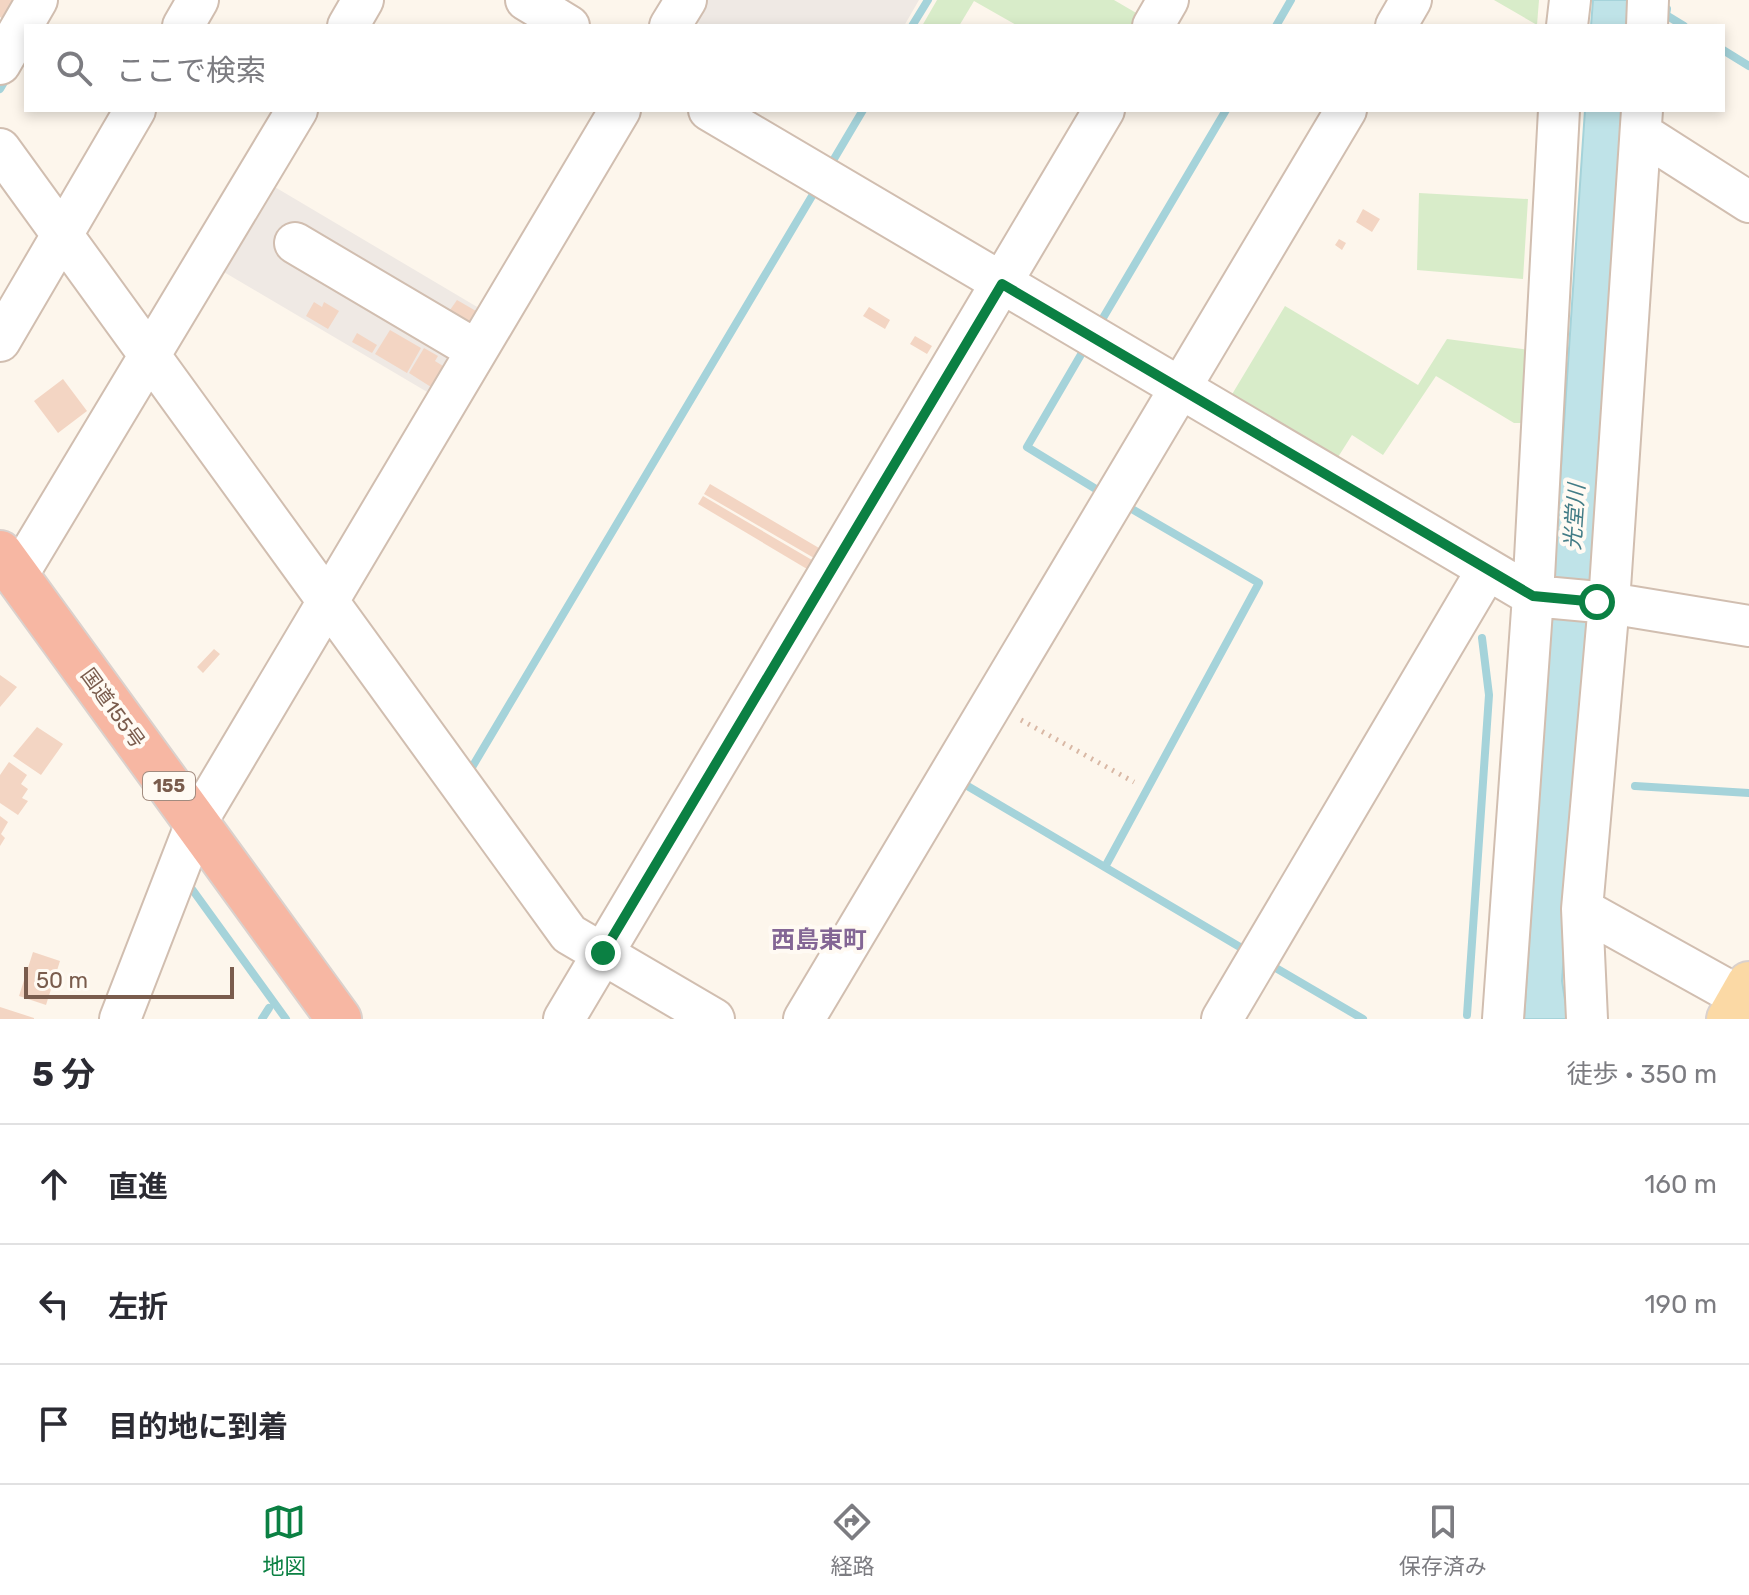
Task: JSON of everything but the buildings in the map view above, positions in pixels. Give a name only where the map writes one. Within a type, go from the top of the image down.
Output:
[{"type":"highway","name":"国道155号","points":[[9,578],[196,823],[339,1019]]},
{"type":"street","points":[[0,64],[37,0]]},
{"type":"street","points":[[184,24],[198,0]]},
{"type":"street","points":[[349,24],[363,0]]},
{"type":"street","points":[[526,0],[566,24]]},
{"type":"street","points":[[671,24],[686,0]]},
{"type":"street","points":[[1154,24],[1168,0]]},
{"type":"street","points":[[1397,24],[1411,0]]},
{"type":"street","points":[[1567,24],[1570,0]]},
{"type":"street","points":[[1647,24],[1648,0]]},
{"type":"street","points":[[0,341],[134,112]]},
{"type":"street","points":[[9,578],[151,353],[296,112]]},
{"type":"street","points":[[120,1019],[196,823],[619,112]]},
{"type":"street","points":[[712,112],[1537,597],[1603,602],[1748,624]]},
{"type":"street","points":[[564,1019],[1103,112]]},
{"type":"street","points":[[804,1019],[1345,112]]},
{"type":"street","points":[[1503,1019],[1537,597],[1559,112]]},
{"type":"street","points":[[1641,122],[1749,202]]},
{"type":"street","points":[[1587,1019],[1582,909],[1641,122]]},
{"type":"street","points":[[0,149],[151,353],[569,934],[714,1019]]},
{"type":"street","points":[[295,243],[476,350]]},
{"type":"street","points":[[1222,1019],[1487,570]]},
{"type":"street","points":[[1582,909],[1742,1001]]},
{"type":"path","points":[[992,704],[1134,782]]},
{"type":"shaded area","points":[[698,0],[919,0],[905,24],[700,24],[688,17]]},
{"type":"shaded area","points":[[263,180],[484,311],[434,396],[212,265]]},
{"type":"green space","points":[[937,0],[1114,0],[1150,21],[1148,24],[1014,24],[974,1],[960,24],[923,24]]},
{"type":"green space","points":[[1494,0],[1539,0],[1535,24]]},
{"type":"green space","points":[[1419,193],[1528,199],[1523,279],[1417,270]]},
{"type":"green space","points":[[1285,306],[1418,385],[1447,339],[1537,351],[1533,423],[1514,423],[1436,376],[1383,455],[1352,435],[1333,465],[1228,401]]},
{"type":"water","points":[[1593,0],[1633,0],[1631,24],[1591,24]]},
{"type":"water","name":"光堂川","points":[[1585,112],[1625,112],[1562,981],[1568,1019],[1524,1019]]},
{"type":"waterway","points":[[913,24],[928,0]]},
{"type":"waterway","points":[[1277,24],[1291,0]]},
{"type":"waterway","points":[[1667,9],[1666,15],[1681,24]]},
{"type":"waterway","points":[[1725,51],[1749,66]]},
{"type":"waterway","points":[[0,89],[9,74]]},
{"type":"waterway","points":[[831,164],[862,112]]},
{"type":"waterway","points":[[1100,323],[1225,112]]},
{"type":"waterway","points":[[468,774],[815,191]]},
{"type":"waterway","points":[[1086,346],[1027,447],[1104,494]]},
{"type":"waterway","points":[[1105,867],[1259,583],[1125,505]]},
{"type":"waterway","points":[[1467,1015],[1489,695],[1482,638]]},
{"type":"waterway","points":[[959,781],[1250,953]]},
{"type":"waterway","points":[[1635,786],[1749,793]]},
{"type":"waterway","points":[[189,885],[286,1019]]},
{"type":"waterway","points":[[1269,964],[1363,1019]]},
{"type":"waterway","points":[[262,1019],[269,1008]]},
{"type":"district","name":"西島東町","points":[[819,940]]},
{"type":"route","points":[[603,953],[1002,284],[1533,596],[1597,602]]}]
